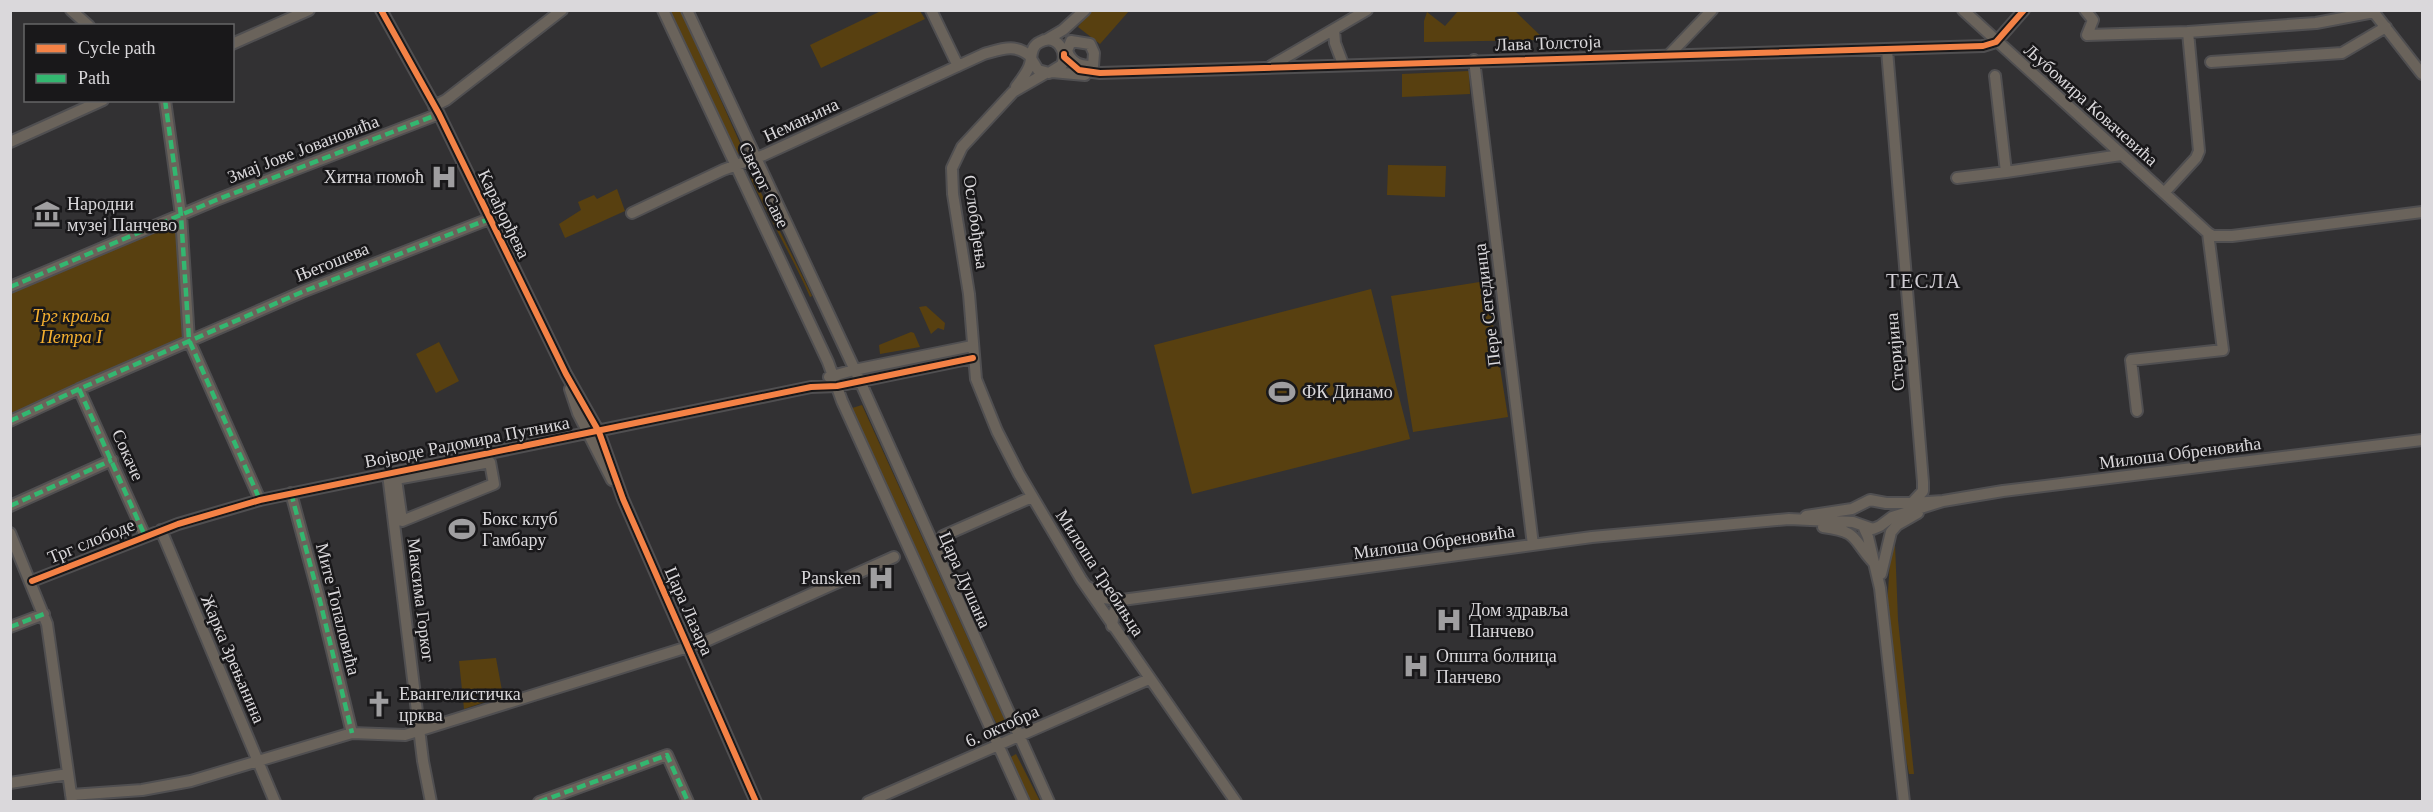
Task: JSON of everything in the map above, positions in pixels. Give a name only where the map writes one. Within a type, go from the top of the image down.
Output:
[{"type":"street","points":[[71,10],[87,24]]},
{"type":"street","points":[[234,43],[309,10]]},
{"type":"street","name":"Карађорђева","points":[[381,10],[436,110],[566,374],[599,432]]},
{"type":"street","name":"Змај Јове Јовановића","points":[[181,215],[436,110],[562,10]]},
{"type":"street","name":"Светог Саве","points":[[663,10],[813,328],[832,375]]},
{"type":"street","name":"Светог Саве","points":[[687,10],[855,370]]},
{"type":"street","points":[[931,10],[958,66]]},
{"type":"street","points":[[1270,66],[1367,10]]},
{"type":"street","points":[[1669,54],[1712,10]]},
{"type":"street","name":"Љубомира Ковачевића","points":[[1963,10],[2208,233]]},
{"type":"street","points":[[1996,42],[2024,10]]},
{"type":"street","points":[[2085,10],[2093,20],[2087,35],[2188,32],[2316,23],[2374,11],[2422,74]]},
{"type":"street","points":[[1013,92],[1031,59],[1032,50],[1082,14]]},
{"type":"street","points":[[984,54],[1012,47],[1024,51],[1038,70],[1049,73],[1062,65],[1082,14]]},
{"type":"street","points":[[2211,62],[2342,53],[2386,27]]},
{"type":"street","points":[[1334,30],[1335,43],[1343,64]]},
{"type":"street","name":"Љубомира Ковачевића","points":[[2164,193],[2196,158],[2199,151],[2188,32]]},
{"type":"street","points":[[984,54],[993,46],[1005,42],[1042,41],[1058,43],[1064,55]]},
{"type":"street","name":"Лава Толстоја","points":[[1064,55],[1079,70],[1098,67],[1270,66],[1887,50],[1983,46],[1996,42]]},
{"type":"street","name":"Стеријина","points":[[1887,50],[1923,482],[1923,491],[1912,503]]},
{"type":"street","name":"Немањина","points":[[632,213],[984,54]]},
{"type":"street","name":"Пере Сегединца","points":[[1474,60],[1533,545]]},
{"type":"street","name":"Лава Толстоја","points":[[1049,73],[1083,76],[1098,67]]},
{"type":"street","name":"Ослобођења","points":[[972,346],[972,317],[953,194],[952,168],[962,147],[1013,92],[1049,73]]},
{"type":"street","points":[[1995,76],[2006,172]]},
{"type":"street","points":[[10,142],[99,102]]},
{"type":"street","points":[[165,102],[181,215],[189,340],[260,500]]},
{"type":"street","points":[[1957,178],[2121,154]]},
{"type":"street","points":[[2208,233],[2213,236],[2232,236],[2422,212]]},
{"type":"street","points":[[10,287],[181,215]]},
{"type":"street","name":"Његошева","points":[[189,340],[314,287],[489,219]]},
{"type":"street","points":[[2137,411],[2131,360],[2223,350],[2208,233]]},
{"type":"street","points":[[10,421],[189,340]]},
{"type":"street","name":"Милоша Требињца","points":[[972,346],[979,391],[1032,497],[1112,626],[1236,801]]},
{"type":"street","name":"Војводе Радомира Путника","points":[[816,386],[832,375],[972,346]]},
{"type":"street","name":"Војводе Радомира Путника","points":[[161,530],[291,493],[392,476],[816,386],[837,386],[973,358]]},
{"type":"street","name":"Цара Душана","points":[[855,370],[1018,737],[1049,801]]},
{"type":"street","name":"Карађорђева","points":[[566,374],[587,434]]},
{"type":"street","points":[[832,375],[843,404],[1024,801]]},
{"type":"street","name":"Сокаче","points":[[79,389],[145,536]]},
{"type":"street","name":"Цара Лазара","points":[[599,432],[623,499],[756,801]]},
{"type":"street","name":"Цара Лазара","points":[[587,434],[623,499]]},
{"type":"street","name":"Милоша Обреновића","points":[[1943,501],[2003,490],[2422,440]]},
{"type":"street","points":[[10,506],[112,460]]},
{"type":"street","points":[[490,462],[494,484],[402,521],[392,476],[490,462]]},
{"type":"street","name":"Максима Горког","points":[[392,476],[420,730],[427,787],[431,801]]},
{"type":"street","name":"Мите Топаловића","points":[[291,493],[352,733]]},
{"type":"street","points":[[943,536],[1032,497]]},
{"type":"street","points":[[1789,519],[1846,511],[1870,500],[1912,503],[1943,501]]},
{"type":"street","points":[[1789,519],[1862,525],[1872,529],[1892,517],[1943,501]]},
{"type":"street","points":[[1879,502],[1886,510],[1880,588]]},
{"type":"street","points":[[1861,505],[1857,514],[1868,537],[1880,588],[1904,801]]},
{"type":"street","points":[[1881,574],[1891,532],[1897,525],[1927,506]]},
{"type":"street","name":"Милоша Обреновића","points":[[1088,587],[1103,598],[1122,600],[1592,537],[1789,519]]},
{"type":"street","points":[[1806,520],[1851,533],[1874,563]]},
{"type":"street","name":"Трг слободе","points":[[32,581],[161,530]]},
{"type":"street","name":"Жарка Зрењанина","points":[[161,530],[275,801]]},
{"type":"street","points":[[10,533],[32,581],[50,639],[71,798],[166,787],[352,733],[405,735],[688,648],[894,557]]},
{"type":"street","points":[[1112,626],[1114,612],[1122,600]]},
{"type":"street","points":[[10,627],[44,614]]},
{"type":"street","name":"6. октобра","points":[[868,801],[1149,679]]},
{"type":"street","points":[[539,801],[668,755],[688,801]]},
{"type":"street","points":[[10,783],[68,774]]},
{"type":"green space","points":[[883,10],[920,11],[925,19],[821,68],[810,45]]},
{"type":"green space","points":[[1459,10],[1515,11],[1545,40],[1424,42],[1424,21],[1427,12],[1445,26]]},
{"type":"green space","points":[[667,11],[681,11],[744,152],[739,154],[736,151]]},
{"type":"green space","points":[[1090,11],[1129,11],[1100,44],[1078,27]]},
{"type":"green space","points":[[1469,71],[1470,94],[1402,97],[1402,74]]},
{"type":"green space","points":[[1388,165],[1446,166],[1445,197],[1387,195]]},
{"type":"green space","points":[[753,175],[812,296],[810,297],[750,177]]},
{"type":"green space","points":[[617,189],[625,211],[565,238],[559,224],[581,210],[578,202],[594,195],[597,199]]},
{"type":"green space","name":"Трг краља Петра I","points":[[181,215],[189,340],[11,419],[11,287]]},
{"type":"green space","points":[[1486,281],[1508,417],[1413,432],[1391,296]]},
{"type":"green space","name":"ФК Динамо","points":[[1371,289],[1410,439],[1192,494],[1154,345]]},
{"type":"green space","points":[[926,306],[945,323],[944,330],[938,328],[931,334],[919,307]]},
{"type":"green space","points":[[911,332],[914,333],[920,347],[880,354],[879,345]]},
{"type":"green space","points":[[439,342],[459,381],[436,393],[416,354]]},
{"type":"green space","points":[[862,405],[1009,729],[1001,732],[976,685],[849,409]]},
{"type":"green space","points":[[1895,544],[1898,620],[1914,774],[1909,774],[1898,716],[1887,607],[1891,545]]},
{"type":"green space","points":[[496,658],[503,696],[464,709],[459,661]]},
{"type":"green space","points":[[1016,754],[1040,801],[1028,801],[1009,758]]},
{"type":"marked path","points":[[165,102],[181,215],[189,340],[260,500]]},
{"type":"marked path","points":[[10,287],[216,200],[439,114]]},
{"type":"marked path","points":[[10,421],[302,292],[489,219]]},
{"type":"marked path","points":[[79,389],[145,536]]},
{"type":"marked path","points":[[10,506],[112,460]]},
{"type":"marked path","points":[[291,493],[352,733]]},
{"type":"marked path","points":[[10,627],[44,614]]},
{"type":"marked path","points":[[539,802],[667,755],[688,802]]},
{"type":"cycle path","points":[[381,10],[439,114],[566,374],[599,432],[623,499],[756,802]]},
{"type":"cycle path","points":[[1064,54],[1064,57],[1079,70],[1100,73],[1983,46],[1996,42],[2024,10]]},
{"type":"cycle path","points":[[32,581],[178,524],[260,500],[811,387],[837,386],[973,358]]},
{"type":"place","name":"Хитна помоћ","points":[[444,177]]},
{"type":"place","name":"Народни музеј Панчево","points":[[47,214]]},
{"type":"place","name":"ФК Динамо","points":[[1282,392]]},
{"type":"place","name":"Бокс клуб Гамбару","points":[[462,529]]},
{"type":"place","name":"Pansken","points":[[881,578]]},
{"type":"place","name":"Дом здравља Панчево","points":[[1449,620]]},
{"type":"place","name":"Општа болница Панчево","points":[[1416,666]]},
{"type":"place","name":"Евангелистичка црква","points":[[379,704]]},
{"type":"district","name":"ТЕСЛА","points":[[1924,281]]}]
